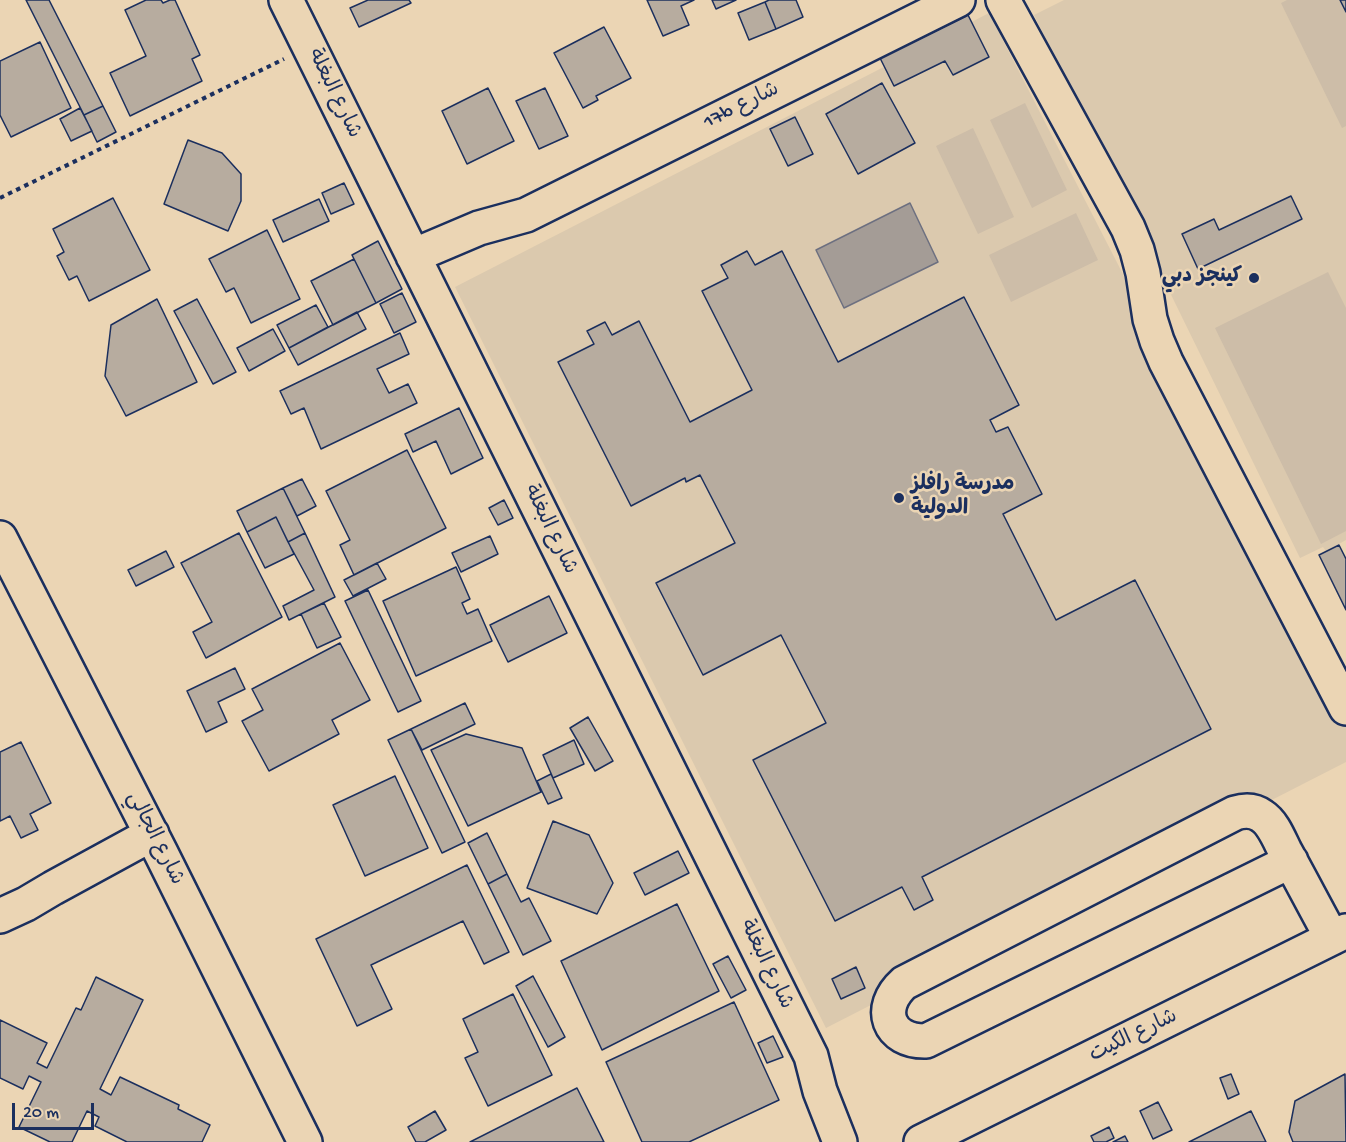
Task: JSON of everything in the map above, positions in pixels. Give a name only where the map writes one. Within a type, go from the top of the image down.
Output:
[{"type":"street","name":"شارع البغلة","points":[[286,0],[812,1059],[829,1082],[863,1142]]},
{"type":"street","name":"17b شارع","points":[[418,267],[497,236],[526,215],[958,0]]},
{"type":"street","points":[[1003,0],[1128,228],[1143,273],[1150,319],[1166,362],[1346,708]]},
{"type":"street","name":"شارع الجالي","points":[[0,538],[157,844],[305,1142]]},
{"type":"street","points":[[1291,861],[926,1041],[904,1038],[890,1022],[888,1011],[890,1000],[904,983],[1235,813],[1250,811],[1264,816],[1339,934]]},
{"type":"street","points":[[13,910],[64,894],[157,844]]},
{"type":"street","name":"شارع الكيت","points":[[921,1142],[1339,934]]},
{"type":"street","name":"شارع البغلة","points":[[812,1059],[820,1091],[840,1142]]},
{"type":"path","points":[[0,198],[309,47]]},
{"type":"shaded area","name":"كينجز دبي","points":[[1064,0],[1346,0],[1346,540],[1326,551],[1323,547],[1300,558],[1034,15]]},
{"type":"shaded area","points":[[1287,0],[1346,0],[1346,126],[1342,128],[1281,3]]},
{"type":"shaded area","name":"مدرسة رافلز الدولية","points":[[989,13],[1346,709],[1346,762],[826,1028],[455,287]]},
{"type":"shaded area","points":[[1025,103],[1067,190],[1032,208],[990,120]]},
{"type":"shaded area","points":[[973,128],[1014,217],[978,234],[936,146]]},
{"type":"shaded area","points":[[910,203],[938,262],[844,308],[816,250]]},
{"type":"shaded area","points":[[1076,213],[1098,260],[1011,302],[989,255]]},
{"type":"shaded area","points":[[1328,272],[1346,308],[1346,531],[1321,544],[1215,328]]},
{"type":"building","points":[[26,0],[49,0],[103,106],[84,115]]},
{"type":"building","points":[[146,0],[161,0],[163,3],[175,0],[200,55],[192,59],[202,81],[130,116],[110,73],[146,56],[125,10]]},
{"type":"building","points":[[368,0],[409,0],[411,3],[359,27],[350,8]]},
{"type":"building","points":[[647,0],[694,0],[681,6],[689,25],[663,36]]},
{"type":"building","points":[[712,0],[736,0],[716,9]]},
{"type":"building","points":[[796,0],[803,17],[776,29],[765,2]]},
{"type":"building","points":[[1340,0],[1346,0],[1346,12]]},
{"type":"building","points":[[765,2],[776,29],[749,40],[738,13]]},
{"type":"building","points":[[968,15],[989,57],[953,75],[945,61],[894,86],[880,58]]},
{"type":"building","points":[[604,27],[631,78],[596,96],[598,100],[583,108],[554,53]]},
{"type":"building","points":[[40,42],[71,108],[11,137],[0,115],[0,61]]},
{"type":"building","points":[[882,83],[915,143],[858,174],[826,114]]},
{"type":"building","points":[[488,88],[514,141],[467,164],[442,111]]},
{"type":"building","points":[[545,88],[568,136],[539,149],[516,101]]},
{"type":"building","points":[[103,106],[116,132],[97,142],[84,115]]},
{"type":"building","points":[[80,108],[92,131],[71,141],[60,119]]},
{"type":"building","points":[[795,117],[813,154],[788,166],[770,129]]},
{"type":"building","points":[[188,140],[222,153],[241,174],[241,201],[228,231],[164,204]]},
{"type":"building","points":[[344,183],[354,204],[331,214],[322,193]]},
{"type":"building","points":[[1291,196],[1302,219],[1198,269],[1182,234],[1214,219],[1219,230]]},
{"type":"building","points":[[113,198],[150,270],[89,301],[77,276],[69,280],[57,256],[64,252],[53,229]]},
{"type":"building","points":[[319,199],[329,221],[283,242],[273,220]]},
{"type":"building","points":[[267,230],[300,299],[251,323],[234,288],[226,292],[209,259]]},
{"type":"building","points":[[378,241],[402,289],[376,303],[352,255]]},
{"type":"building","points":[[747,251],[755,265],[782,251],[838,362],[964,297],[1019,405],[990,420],[996,432],[1008,427],[1042,494],[1003,514],[1056,620],[1135,580],[1211,729],[922,877],[933,900],[914,910],[902,887],[835,921],[753,760],[826,723],[781,635],[703,675],[656,583],[735,543],[700,475],[686,482],[685,478],[631,506],[558,362],[594,344],[587,331],[605,322],[612,335],[639,321],[690,422],[752,390],[702,291],[728,278],[721,265]]},
{"type":"building","points":[[354,259],[376,303],[333,325],[311,281]]},
{"type":"building","points":[[402,293],[416,322],[394,333],[380,304]]},
{"type":"building","points":[[157,299],[197,382],[126,416],[105,376],[111,325]]},
{"type":"building","points":[[197,299],[236,372],[213,384],[174,311]]},
{"type":"building","points":[[316,305],[328,327],[289,348],[277,325]]},
{"type":"building","points":[[357,312],[366,329],[298,365],[289,348]]},
{"type":"building","points":[[273,329],[285,351],[249,371],[237,348]]},
{"type":"building","points":[[400,333],[409,354],[377,369],[389,393],[408,384],[417,403],[321,449],[304,408],[291,414],[280,391]]},
{"type":"building","points":[[459,408],[483,458],[451,474],[436,441],[413,452],[405,434]]},
{"type":"building","points":[[407,450],[446,528],[354,575],[340,545],[350,540],[326,491]]},
{"type":"building","points":[[302,479],[316,506],[297,516],[283,488]]},
{"type":"building","points":[[283,488],[305,533],[288,542],[276,517],[247,532],[237,511]]},
{"type":"building","points":[[504,500],[513,518],[498,525],[489,508]]},
{"type":"building","points":[[276,517],[294,554],[265,568],[247,532]]},
{"type":"building","points":[[239,533],[282,617],[206,658],[193,632],[212,622],[181,563]]},
{"type":"building","points":[[305,533],[335,597],[289,620],[283,606],[314,590],[288,542]]},
{"type":"building","points":[[490,536],[498,554],[461,572],[452,553]]},
{"type":"building","points":[[1339,545],[1346,559],[1346,610],[1319,555]]},
{"type":"building","points":[[166,551],[174,567],[136,586],[128,570]]},
{"type":"building","points":[[377,563],[386,579],[353,596],[344,580]]},
{"type":"building","points":[[456,567],[470,599],[462,603],[467,614],[478,609],[492,641],[416,676],[383,601]]},
{"type":"building","points":[[368,590],[421,701],[398,712],[345,601]]},
{"type":"building","points":[[549,596],[567,633],[508,662],[490,625]]},
{"type":"building","points":[[324,603],[341,637],[317,648],[301,614]]},
{"type":"building","points":[[340,643],[370,700],[332,720],[339,734],[269,771],[242,721],[263,710],[252,689]]},
{"type":"building","points":[[235,668],[245,689],[218,702],[227,722],[206,732],[187,691]]},
{"type":"building","points":[[465,703],[475,724],[422,750],[411,729]]},
{"type":"building","points":[[588,717],[613,761],[595,771],[570,728]]},
{"type":"building","points":[[411,729],[465,842],[442,853],[388,740]]},
{"type":"building","points":[[466,734],[522,748],[541,792],[468,826],[431,750]]},
{"type":"building","points":[[574,740],[584,764],[553,778],[543,755]]},
{"type":"building","points":[[21,742],[51,803],[30,814],[38,830],[21,838],[10,816],[0,821],[0,752]]},
{"type":"building","points":[[551,774],[562,798],[548,804],[537,781]]},
{"type":"building","points":[[395,776],[428,848],[365,876],[333,805]]},
{"type":"building","points":[[553,821],[589,835],[613,883],[597,914],[527,888]]},
{"type":"building","points":[[487,833],[507,874],[488,884],[468,843]]},
{"type":"building","points":[[678,851],[689,873],[645,895],[634,873]]},
{"type":"building","points":[[467,865],[509,952],[484,964],[463,921],[371,965],[392,1009],[357,1026],[316,939]]},
{"type":"building","points":[[507,874],[521,902],[529,898],[551,941],[523,955],[488,884]]},
{"type":"building","points":[[677,904],[719,991],[602,1050],[561,961]]},
{"type":"building","points":[[728,956],[746,990],[731,998],[713,964]]},
{"type":"building","points":[[856,967],[865,988],[841,999],[832,979]]},
{"type":"building","points":[[533,976],[565,1037],[548,1047],[516,986]]},
{"type":"building","points":[[96,977],[143,1000],[100,1089],[111,1095],[120,1077],[179,1105],[178,1109],[210,1125],[202,1142],[127,1142],[95,1126],[99,1117],[87,1111],[72,1142],[50,1142],[19,1127],[41,1082],[29,1076],[23,1089],[0,1078],[0,1020],[47,1043],[37,1063],[47,1068],[76,1008],[81,1010]]},
{"type":"building","points":[[513,994],[552,1075],[488,1106],[465,1058],[478,1052],[463,1019]]},
{"type":"building","points":[[734,1002],[779,1100],[689,1142],[642,1142],[606,1062]]},
{"type":"building","points":[[773,1036],[783,1057],[767,1063],[758,1043]]},
{"type":"building","points":[[1231,1074],[1239,1094],[1228,1099],[1220,1078]]},
{"type":"building","points":[[1345,1074],[1346,1142],[1293,1142],[1289,1132],[1295,1101]]},
{"type":"building","points":[[577,1088],[604,1142],[470,1142]]},
{"type":"building","points":[[1158,1102],[1172,1130],[1153,1139],[1140,1111]]},
{"type":"building","points":[[435,1111],[446,1130],[425,1142],[416,1142],[408,1127]]},
{"type":"building","points":[[1251,1111],[1266,1142],[1189,1142]]},
{"type":"building","points":[[1109,1127],[1114,1138],[1106,1142],[1094,1142],[1091,1136]]},
{"type":"building","points":[[1125,1136],[1128,1142],[1113,1142]]},
{"type":"place","name":"كينجز دبي","points":[[1254,278]]},
{"type":"place","name":"مدرسة رافلز الدولية","points":[[899,498]]}]
